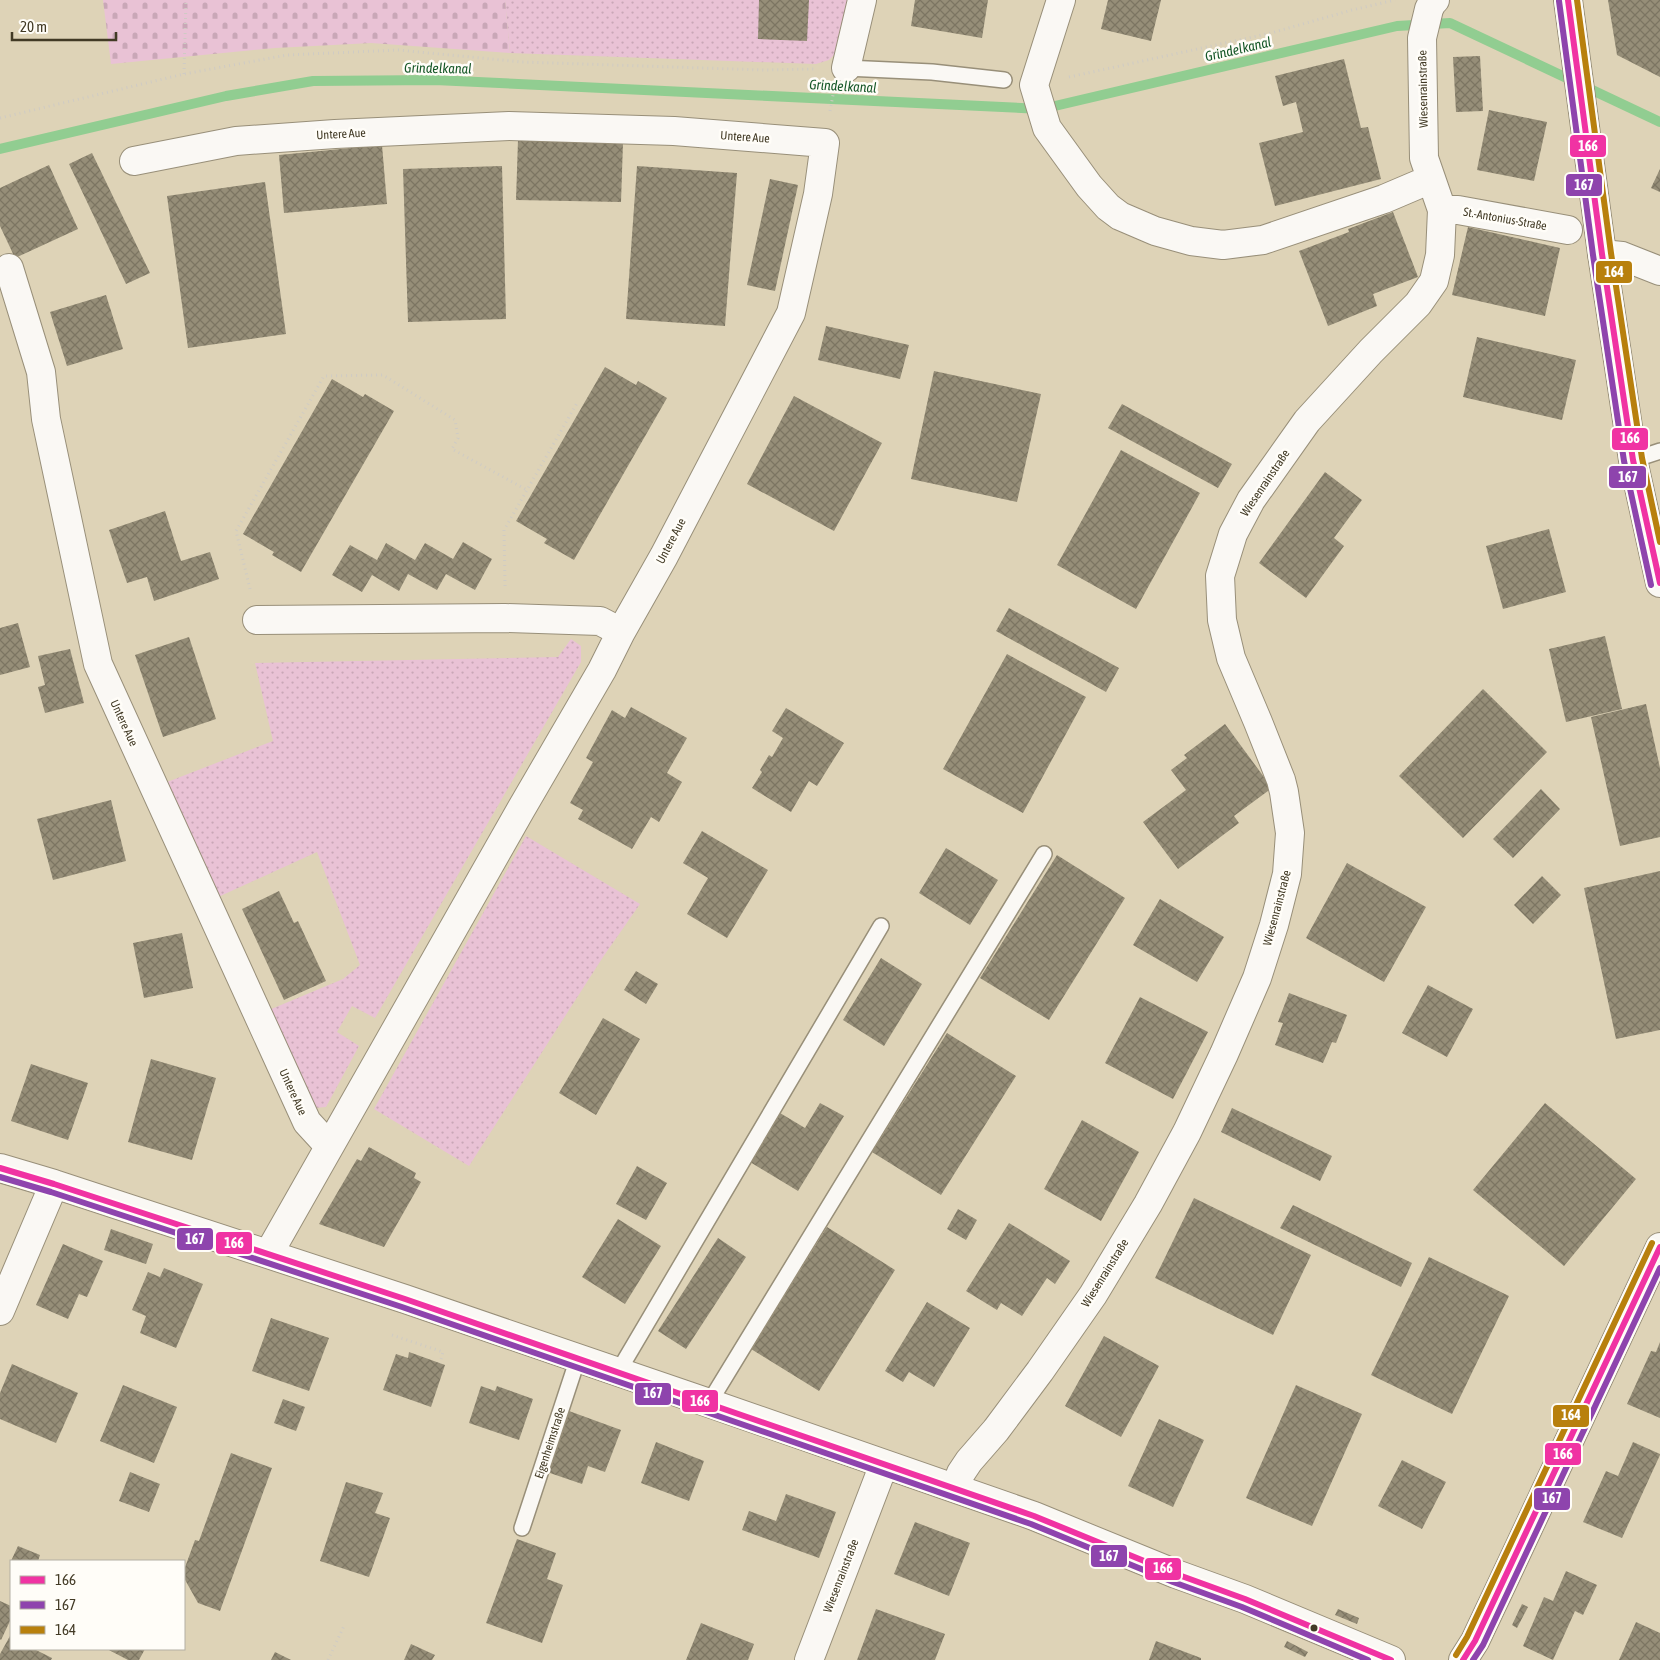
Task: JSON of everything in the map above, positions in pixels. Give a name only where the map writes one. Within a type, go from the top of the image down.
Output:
[{"type":"street","points":[[846,68],[862,0]]},
{"type":"street","points":[[1061,0],[1035,89],[1047,128],[1089,186],[1108,207],[1120,216],[1155,231],[1191,241],[1223,245],[1264,240],[1384,199],[1431,179]]},
{"type":"street","points":[[1568,0],[1602,254],[1633,460],[1660,583]]},
{"type":"street","name":"Wiesenrainstraße","points":[[955,1488],[969,1460],[996,1430],[1093,1296],[1148,1204],[1187,1132],[1224,1054],[1256,978],[1274,925],[1287,874],[1290,834],[1281,780],[1231,658],[1222,620],[1220,576],[1233,534],[1251,500],[1307,421],[1371,351],[1418,304],[1434,281],[1440,255],[1442,210],[1424,158],[1422,38],[1432,4]]},
{"type":"street","name":"Untere Aue","points":[[134,161],[236,141],[335,134],[509,126],[674,131],[825,143],[818,194],[791,313],[602,670],[269,1254]]},
{"type":"street","name":"St.-Antonius-Straße","points":[[1442,210],[1458,210],[1568,230]]},
{"type":"street","points":[[1602,254],[1622,256],[1660,271]]},
{"type":"street","name":"Untere Aue","points":[[9,268],[41,372],[46,418],[98,664],[307,1122],[330,1146]]},
{"type":"street","points":[[257,620],[534,619],[600,621],[621,632]]},
{"type":"street","points":[[0,1168],[269,1254],[955,1488],[1034,1516],[1176,1574],[1245,1599],[1391,1660]]},
{"type":"street","points":[[0,1311],[54,1184]]},
{"type":"street","points":[[1448,1660],[1454,1658],[1464,1660],[1475,1641],[1660,1247]]},
{"type":"street","name":"Wiesenrainstraße","points":[[809,1660],[884,1464]]},
{"type":"lane","points":[[846,68],[932,72],[1004,80]]},
{"type":"lane","points":[[1633,460],[1660,451]]},
{"type":"lane","points":[[709,1403],[1044,854]]},
{"type":"lane","points":[[618,1372],[881,926]]},
{"type":"lane","name":"Eigenheimstraße","points":[[522,1528],[578,1358]]},
{"type":"path","points":[[184,74],[186,0]]},
{"type":"path","points":[[1035,89],[1271,33],[1395,0]]},
{"type":"path","points":[[0,118],[184,74],[287,55],[398,50],[522,62],[763,70],[846,68]]},
{"type":"path","points":[[828,120],[834,93]]},
{"type":"path","points":[[257,620],[236,531],[324,376],[383,375],[456,420],[458,438],[452,448],[527,490]]},
{"type":"path","points":[[505,592],[504,530],[577,403]]},
{"type":"path","points":[[392,1335],[443,1352],[440,1363]]},
{"type":"path","points":[[328,1660],[344,1626]]},
{"type":"green space","points":[[103,0],[505,0],[510,53],[371,43],[275,48],[111,64]]},
{"type":"green space","points":[[505,0],[849,0],[837,52],[829,60],[816,64],[510,53]]},
{"type":"green space","points":[[571,639],[581,646],[581,662],[375,1018],[352,1006],[337,1032],[359,1046],[326,1107],[315,1108],[269,1010],[343,979],[360,965],[317,852],[216,898],[162,784],[273,741],[255,663],[558,657]]},
{"type":"green space","points":[[526,836],[640,904],[603,957],[469,1166],[374,1109]]},
{"type":"building","points":[[759,0],[809,0],[807,41],[758,39]]},
{"type":"building","points":[[915,0],[988,0],[982,38],[911,26]]},
{"type":"building","points":[[1108,0],[1161,0],[1151,41],[1101,29]]},
{"type":"building","points":[[1608,0],[1660,0],[1660,77],[1617,55]]},
{"type":"building","points":[[1480,56],[1483,111],[1456,112],[1453,57]]},
{"type":"building","points":[[1344,59],[1361,128],[1368,127],[1381,179],[1275,206],[1259,143],[1303,132],[1296,102],[1283,106],[1275,76]]},
{"type":"building","points":[[1489,110],[1547,122],[1534,181],[1477,170]]},
{"type":"building","points":[[518,140],[623,143],[621,202],[516,200]]},
{"type":"building","points":[[382,145],[387,204],[284,213],[279,155]]},
{"type":"building","points":[[92,153],[150,273],[126,284],[69,164]]},
{"type":"building","points":[[49,165],[78,229],[15,258],[0,226],[0,188]]},
{"type":"building","points":[[502,166],[506,319],[408,322],[403,169]]},
{"type":"building","points":[[637,166],[737,173],[725,326],[626,319]]},
{"type":"building","points":[[1660,169],[1660,192],[1651,188]]},
{"type":"building","points":[[770,179],[798,185],[775,291],[747,285]]},
{"type":"building","points":[[265,182],[286,334],[188,348],[167,196]]},
{"type":"building","points":[[1393,212],[1418,277],[1373,294],[1377,306],[1328,326],[1299,251],[1349,232],[1348,229]]},
{"type":"building","points":[[1468,227],[1560,248],[1545,316],[1452,295]]},
{"type":"building","points":[[106,295],[123,349],[67,366],[50,312]]},
{"type":"building","points":[[826,326],[909,345],[900,379],[818,360]]},
{"type":"building","points":[[1477,337],[1576,360],[1562,420],[1463,397]]},
{"type":"building","points":[[605,367],[636,385],[638,381],[667,398],[574,560],[544,543],[547,539],[516,521]]},
{"type":"building","points":[[934,371],[1041,394],[1017,502],[911,479]]},
{"type":"building","points":[[332,379],[363,397],[365,394],[394,411],[301,572],[272,555],[274,552],[243,534]]},
{"type":"building","points":[[794,396],[882,443],[834,531],[747,484]]},
{"type":"building","points":[[1122,404],[1232,464],[1218,488],[1108,428]]},
{"type":"building","points":[[1121,450],[1200,493],[1136,609],[1057,565]]},
{"type":"building","points":[[1325,472],[1362,500],[1334,538],[1344,546],[1306,598],[1259,563]]},
{"type":"building","points":[[165,511],[181,561],[210,552],[219,579],[154,601],[147,577],[127,583],[109,530]]},
{"type":"building","points":[[1549,529],[1566,592],[1503,609],[1486,546]]},
{"type":"building","points":[[463,542],[492,559],[475,590],[446,574],[437,590],[408,574],[399,591],[372,575],[362,592],[332,575],[350,545],[377,560],[386,543],[415,560],[425,543],[453,559]]},
{"type":"building","points":[[1009,608],[1119,668],[1106,692],[996,631]]},
{"type":"building","points":[[18,623],[30,667],[0,675],[0,628]]},
{"type":"building","points":[[1605,636],[1622,709],[1566,722],[1549,649]]},
{"type":"building","points":[[189,637],[216,719],[163,737],[135,655]]},
{"type":"building","points":[[70,649],[84,703],[45,713],[38,687],[45,685],[38,656]]},
{"type":"building","points":[[1007,654],[1086,697],[1023,813],[943,769]]},
{"type":"building","points":[[1483,689],[1547,752],[1463,838],[1399,776]]},
{"type":"building","points":[[1646,704],[1660,768],[1660,837],[1620,846],[1591,717]]},
{"type":"building","points":[[631,707],[687,738],[667,773],[682,782],[659,822],[651,817],[632,849],[578,819],[583,810],[570,803],[593,762],[586,758],[612,710],[625,718]]},
{"type":"building","points":[[786,708],[844,743],[817,786],[809,781],[791,812],[752,788],[762,772],[760,770],[769,755],[772,757],[783,738],[772,731]]},
{"type":"building","points":[[1225,724],[1272,788],[1234,816],[1239,823],[1178,869],[1143,822],[1186,790],[1171,770],[1187,758],[1184,755]]},
{"type":"building","points":[[1541,789],[1560,809],[1513,858],[1493,839]]},
{"type":"building","points":[[111,800],[126,861],[53,880],[37,819]]},
{"type":"building","points":[[702,831],[768,870],[727,938],[687,914],[708,878],[683,863]]},
{"type":"building","points":[[946,848],[998,880],[970,925],[919,893]]},
{"type":"building","points":[[1057,855],[1125,898],[1049,1020],[980,978]]},
{"type":"building","points":[[1347,863],[1426,907],[1384,982],[1306,938]]},
{"type":"building","points":[[1660,871],[1660,1030],[1616,1039],[1584,888]]},
{"type":"building","points":[[1542,876],[1561,895],[1533,924],[1514,905]]},
{"type":"building","points":[[279,891],[294,923],[298,921],[326,981],[284,1000],[242,909]]},
{"type":"building","points":[[1160,899],[1224,937],[1197,982],[1133,945]]},
{"type":"building","points":[[182,933],[193,988],[144,998],[133,943]]},
{"type":"building","points":[[881,958],[922,984],[884,1046],[843,1020]]},
{"type":"building","points":[[636,971],[658,984],[646,1004],[624,990]]},
{"type":"building","points":[[1428,985],[1473,1009],[1447,1057],[1402,1033]]},
{"type":"building","points":[[1289,993],[1347,1015],[1336,1043],[1332,1042],[1323,1063],[1275,1045],[1283,1023],[1278,1022]]},
{"type":"building","points":[[1140,997],[1208,1032],[1173,1099],[1105,1063]]},
{"type":"building","points":[[603,1018],[640,1039],[596,1115],[559,1093]]},
{"type":"building","points":[[947,1033],[1016,1076],[941,1195],[872,1152]]},
{"type":"building","points":[[151,1059],[216,1078],[192,1160],[128,1142]]},
{"type":"building","points":[[31,1064],[88,1083],[68,1140],[11,1121]]},
{"type":"building","points":[[820,1103],[844,1116],[798,1191],[750,1162],[780,1113],[805,1128]]},
{"type":"building","points":[[1545,1103],[1636,1179],[1564,1266],[1473,1190]]},
{"type":"building","points":[[1232,1108],[1332,1156],[1320,1181],[1221,1132]]},
{"type":"building","points":[[1082,1120],[1139,1152],[1101,1221],[1044,1189]]},
{"type":"building","points":[[369,1147],[416,1173],[414,1178],[421,1182],[384,1247],[319,1224],[357,1159],[361,1161]]},
{"type":"building","points":[[637,1166],[667,1183],[646,1220],[616,1204]]},
{"type":"building","points":[[1194,1198],[1311,1255],[1273,1335],[1155,1278]]},
{"type":"building","points":[[1293,1205],[1412,1263],[1401,1287],[1280,1228]]},
{"type":"building","points":[[958,1209],[977,1220],[966,1240],[947,1229]]},
{"type":"building","points":[[618,1219],[661,1246],[625,1304],[582,1277]]},
{"type":"building","points":[[1009,1223],[1070,1261],[1055,1284],[1047,1278],[1022,1316],[1001,1303],[997,1310],[966,1291]]},
{"type":"building","points":[[827,1227],[895,1270],[819,1391],[751,1349]]},
{"type":"building","points":[[111,1229],[153,1244],[146,1264],[104,1250]]},
{"type":"building","points":[[718,1238],[746,1257],[686,1349],[658,1331]]},
{"type":"building","points":[[63,1244],[103,1261],[87,1297],[79,1294],[68,1319],[36,1305]]},
{"type":"building","points":[[1429,1257],[1509,1296],[1452,1414],[1371,1375]]},
{"type":"building","points":[[164,1268],[203,1284],[176,1348],[140,1333],[146,1316],[132,1310],[148,1272],[160,1277]]},
{"type":"building","points":[[927,1302],[970,1328],[934,1387],[909,1372],[903,1382],[885,1371]]},
{"type":"building","points":[[271,1318],[329,1338],[309,1391],[252,1371]]},
{"type":"building","points":[[1104,1336],[1159,1366],[1121,1437],[1065,1406]]},
{"type":"building","points":[[1660,1342],[1660,1418],[1627,1404],[1651,1351],[1656,1352]]},
{"type":"building","points":[[409,1352],[445,1365],[431,1407],[383,1390],[396,1354],[408,1358]]},
{"type":"building","points":[[12,1364],[78,1393],[56,1443],[0,1419],[0,1393]]},
{"type":"building","points":[[123,1385],[177,1407],[154,1463],[100,1441]]},
{"type":"building","points":[[1296,1385],[1362,1414],[1312,1526],[1246,1498]]},
{"type":"building","points":[[481,1386],[495,1391],[497,1386],[533,1399],[519,1440],[469,1423]]},
{"type":"building","points":[[283,1399],[305,1407],[296,1431],[274,1423]]},
{"type":"building","points":[[569,1411],[621,1430],[605,1472],[588,1466],[582,1484],[547,1472]]},
{"type":"building","points":[[1159,1419],[1204,1440],[1173,1507],[1128,1486]]},
{"type":"building","points":[[656,1442],[704,1461],[689,1501],[641,1483]]},
{"type":"building","points":[[1633,1442],[1660,1455],[1622,1538],[1583,1522],[1606,1471],[1618,1476]]},
{"type":"building","points":[[231,1453],[272,1468],[220,1611],[198,1603],[185,1580],[185,1567],[195,1540],[199,1541]]},
{"type":"building","points":[[1402,1460],[1446,1482],[1422,1529],[1378,1506]]},
{"type":"building","points":[[130,1472],[160,1484],[149,1512],[119,1501]]},
{"type":"building","points":[[346,1482],[383,1493],[375,1513],[390,1518],[369,1577],[320,1561]]},
{"type":"building","points":[[786,1494],[836,1512],[819,1558],[742,1530],[749,1511],[776,1521]]},
{"type":"building","points":[[915,1522],[970,1543],[949,1596],[894,1574]]},
{"type":"building","points":[[517,1539],[556,1553],[547,1579],[563,1585],[542,1643],[486,1623]]},
{"type":"building","points":[[18,1546],[40,1555],[38,1560],[11,1560]]},
{"type":"building","points":[[1566,1571],[1597,1585],[1583,1615],[1575,1611],[1553,1660],[1523,1646],[1544,1597],[1553,1601]]},
{"type":"building","points":[[0,1601],[10,1606],[10,1621],[0,1639]]},
{"type":"building","points":[[1522,1604],[1528,1607],[1517,1628],[1512,1625]]},
{"type":"building","points":[[876,1609],[945,1634],[935,1660],[857,1660]]},
{"type":"building","points":[[1338,1609],[1359,1618],[1357,1624],[1335,1615]]},
{"type":"building","points":[[1636,1622],[1660,1633],[1660,1660],[1619,1660]]},
{"type":"building","points":[[701,1623],[754,1644],[748,1660],[686,1660]]},
{"type":"building","points":[[10,1636],[10,1650],[36,1650],[52,1658],[51,1660],[0,1660],[0,1654]]},
{"type":"building","points":[[1156,1641],[1201,1658],[1201,1660],[1149,1660]]},
{"type":"building","points":[[1287,1641],[1308,1652],[1305,1657],[1284,1647]]},
{"type":"building","points":[[411,1644],[435,1655],[432,1660],[404,1660]]},
{"type":"building","points":[[109,1650],[144,1650],[139,1660],[128,1660]]},
{"type":"building","points":[[275,1652],[291,1660],[271,1660]]},
{"type":"waterway","name":"Grindelkanal","points":[[0,149],[226,96],[313,81],[435,80],[1042,109],[1397,26],[1450,23],[1660,122]]},
{"type":"transit line","name":"166","points":[[1568,0],[1602,254],[1633,460],[1660,583]]},
{"type":"transit line","name":"164","points":[[1577,0],[1611,253],[1642,458],[1660,542]]},
{"type":"transit line","name":"167","points":[[1559,1],[1593,255],[1624,461],[1651,585]]},
{"type":"transit line","name":"166","points":[[0,1168],[405,1299],[1034,1516],[1176,1574],[1245,1599],[1391,1660]]},
{"type":"transit line","name":"167","points":[[0,1177],[402,1307],[1031,1524],[1173,1582],[1242,1607],[1368,1660]]},
{"type":"transit line","name":"164","points":[[1456,1655],[1467,1637],[1652,1243]]},
{"type":"transit line","name":"166","points":[[1463,1660],[1475,1641],[1660,1247]]},
{"type":"transit line","name":"167","points":[[1473,1660],[1483,1645],[1660,1268]]}]
